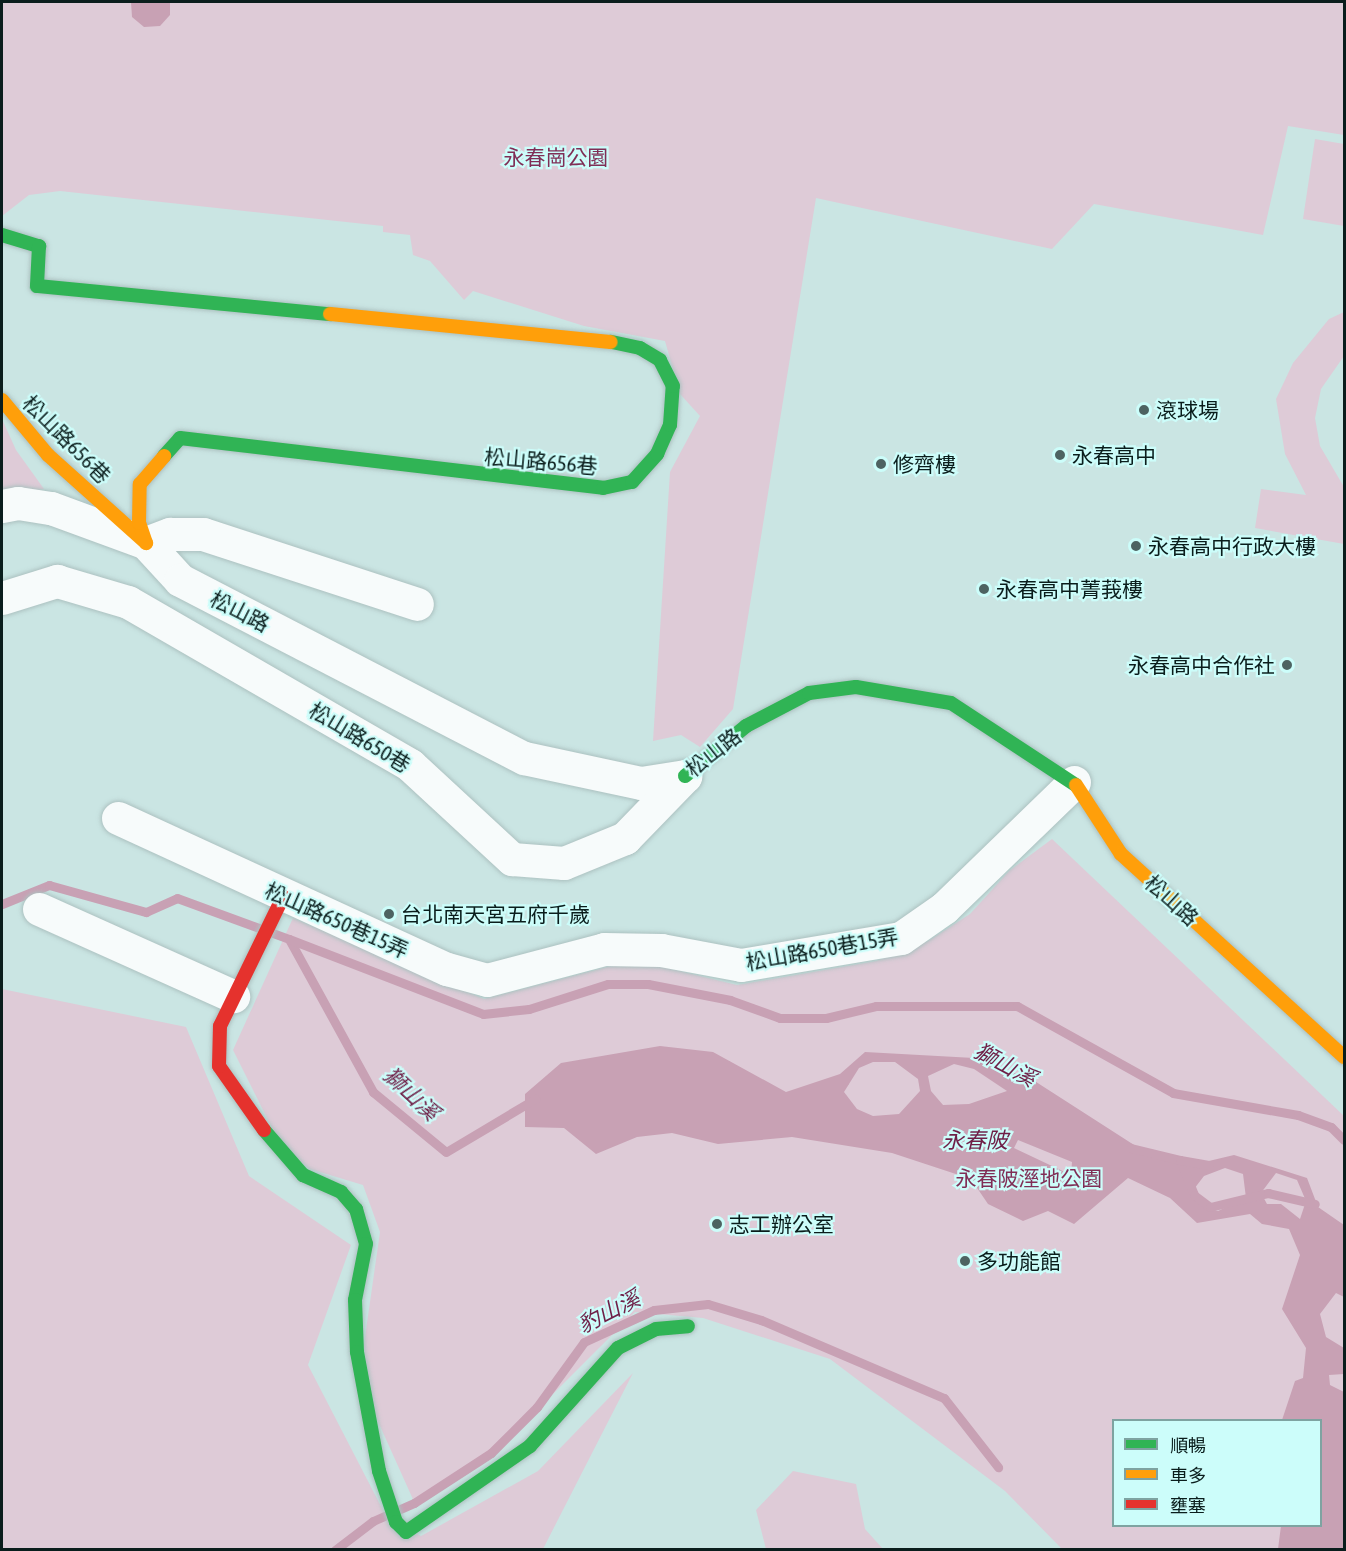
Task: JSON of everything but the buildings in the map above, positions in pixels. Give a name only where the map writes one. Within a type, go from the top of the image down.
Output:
[{"type":"street","name":"松山路656巷","points":[[2,235],[39,246],[37,286],[588,338],[640,348],[660,360],[673,386],[670,425],[657,454],[632,482],[603,488],[180,438],[140,484],[139,523],[146,543]]},
{"type":"street","name":"松山路656巷","points":[[2,400],[41,448],[146,543]]},
{"type":"street","points":[[71,516],[104,506],[140,484]]},
{"type":"street","name":"松山路","points":[[2,506],[18,503],[71,516],[146,543],[180,580],[524,758],[641,783],[685,777],[746,726],[809,693],[856,687],[951,703],[1074,782],[1121,854],[1344,1057]]},
{"type":"street","points":[[146,543],[170,534],[203,534],[417,604]]},
{"type":"street","name":"松山路650巷","points":[[2,598],[57,581],[128,602],[410,765],[512,860],[564,863],[625,838],[685,777]]},
{"type":"street","name":"松山路650巷15弄","points":[[118,818],[283,897],[377,949],[487,980],[604,949],[661,950],[741,965],[901,938],[944,908],[1074,782]]},
{"type":"street","points":[[283,897],[233,996],[216,1046],[219,1066],[283,1157],[303,1175],[341,1192],[356,1209],[366,1244],[355,1300],[357,1352],[387,1500],[396,1522],[406,1532],[530,1446],[618,1348],[676,1318]]},
{"type":"street","points":[[39,909],[233,996]]},
{"type":"green space","name":"永春崗公園","points":[[2,2],[1344,2],[1344,135],[1288,126],[1263,235],[1094,204],[1052,249],[816,198],[733,709],[700,747],[681,735],[653,741],[670,472],[700,416],[680,394],[665,341],[584,326],[473,291],[464,300],[430,261],[413,255],[410,235],[383,232],[383,226],[60,191],[29,195],[2,216]]},
{"type":"green space","points":[[1315,139],[1344,144],[1344,226],[1303,219]]},
{"type":"green space","points":[[1344,312],[1344,356],[1321,389],[1315,418],[1320,446],[1344,487],[1344,544],[1255,528],[1261,489],[1306,495],[1285,454],[1276,399],[1293,363],[1329,319]]},
{"type":"green space","points":[[2,419],[16,450],[44,489],[2,495]]},
{"type":"green space","name":"永春陂溼地公園","points":[[1052,839],[1344,1116],[1344,1549],[1062,1549],[1005,1491],[830,1359],[703,1318],[635,1312],[482,1465],[416,1506],[367,1397],[364,1344],[380,1232],[363,1185],[310,1169],[280,1144],[233,1050],[293,918],[484,999],[611,966],[647,963],[737,985],[876,961],[928,941],[970,914],[1009,871]]},
{"type":"green space","points":[[2,989],[186,1027],[249,1176],[351,1245],[308,1365],[387,1518],[421,1536],[538,1471],[633,1373],[543,1549],[2,1549]]},
{"type":"green space","points":[[793,1471],[856,1484],[865,1529],[883,1549],[766,1549],[756,1510]]},
{"type":"water","points":[[131,2],[170,2],[170,15],[160,26],[144,27],[132,17]]},
{"type":"water","name":"永春陂","points":[[660,1046],[713,1052],[786,1092],[840,1074],[865,1052],[974,1058],[1033,1080],[1145,1152],[1192,1165],[1234,1155],[1307,1178],[1318,1207],[1344,1225],[1344,1297],[1336,1293],[1320,1314],[1326,1337],[1344,1348],[1344,1374],[1329,1375],[1330,1385],[1344,1392],[1344,1549],[1278,1549],[1281,1527],[1322,1527],[1322,1419],[1282,1419],[1295,1381],[1303,1378],[1306,1348],[1282,1309],[1300,1255],[1289,1229],[1262,1224],[1250,1214],[1197,1223],[1170,1198],[1128,1178],[1074,1224],[1048,1211],[1023,1221],[988,1204],[971,1179],[892,1153],[792,1137],[718,1144],[672,1133],[637,1137],[596,1154],[564,1128],[525,1127],[525,1094],[561,1063]],"holes":[[[873,1062],[895,1062],[918,1079],[920,1091],[899,1114],[873,1116],[857,1109],[844,1092],[859,1068]],[[954,1064],[974,1069],[1007,1091],[969,1104],[943,1105],[931,1091],[928,1076]],[[1018,1140],[1072,1162],[1071,1175],[1014,1148]],[[1225,1168],[1243,1174],[1246,1198],[1218,1211],[1206,1208],[1193,1197],[1194,1189],[1204,1176]],[[1276,1173],[1297,1180],[1306,1201],[1300,1219],[1281,1204],[1267,1204],[1261,1193]]]},
{"type":"waterway","name":"獅山溪","points":[[2,904],[49,885],[146,912],[177,898],[289,939],[373,1092],[446,1152],[535,1099]]},
{"type":"waterway","points":[[289,939],[483,1014],[529,1009],[608,984],[648,984],[730,1000],[780,1018],[826,1018],[876,1006],[1017,1006],[1173,1093],[1298,1115],[1331,1127],[1344,1140]]},
{"type":"waterway","name":"獅山溪","points":[[1131,1148],[1180,1160],[1194,1195],[1210,1207],[1268,1193],[1315,1204]]},
{"type":"waterway","name":"獅山溪","points":[[1180,1160],[1209,1165]]},
{"type":"waterway","name":"豹山溪","points":[[335,1550],[373,1521],[414,1503],[491,1453],[537,1407],[584,1342],[654,1310],[708,1304],[761,1320],[944,1398],[998,1467]]},
{"type":"traffic: fast","points":[[2,235],[39,246],[37,286],[330,314]]},
{"type":"traffic: fast","points":[[164,456],[180,438],[603,488],[632,482],[657,454],[670,425],[673,386],[660,360],[640,348],[611,342]]},
{"type":"traffic: fast","points":[[685,776],[746,726],[809,693],[856,687],[951,703],[1076,785]]},
{"type":"traffic: fast","points":[[264,1130],[303,1175],[341,1192],[356,1209],[366,1244],[355,1300],[357,1352],[379,1471],[396,1522],[406,1532],[530,1446],[618,1348],[656,1329],[688,1326]]},
{"type":"traffic: slow","points":[[330,314],[611,342]]},
{"type":"traffic: slow","points":[[2,400],[48,455],[146,543],[139,523],[140,484],[164,456]]},
{"type":"traffic: slow","points":[[1076,785],[1121,854],[1344,1057]]},
{"type":"traffic: jam","points":[[264,1130],[219,1066],[220,1026],[283,897]]},
{"type":"place","name":"滾球場","points":[[1144,410]]},
{"type":"place","name":"永春高中","points":[[1060,455]]},
{"type":"place","name":"修齊樓","points":[[881,464]]},
{"type":"place","name":"永春高中行政大樓","points":[[1136,546]]},
{"type":"place","name":"永春高中菁莪樓","points":[[984,589]]},
{"type":"place","name":"永春高中合作社","points":[[1287,665]]},
{"type":"place","name":"台北南天宮五府千歲","points":[[389,914]]},
{"type":"place","name":"志工辦公室","points":[[717,1224]]},
{"type":"place","name":"多功能館","points":[[965,1261]]}]
